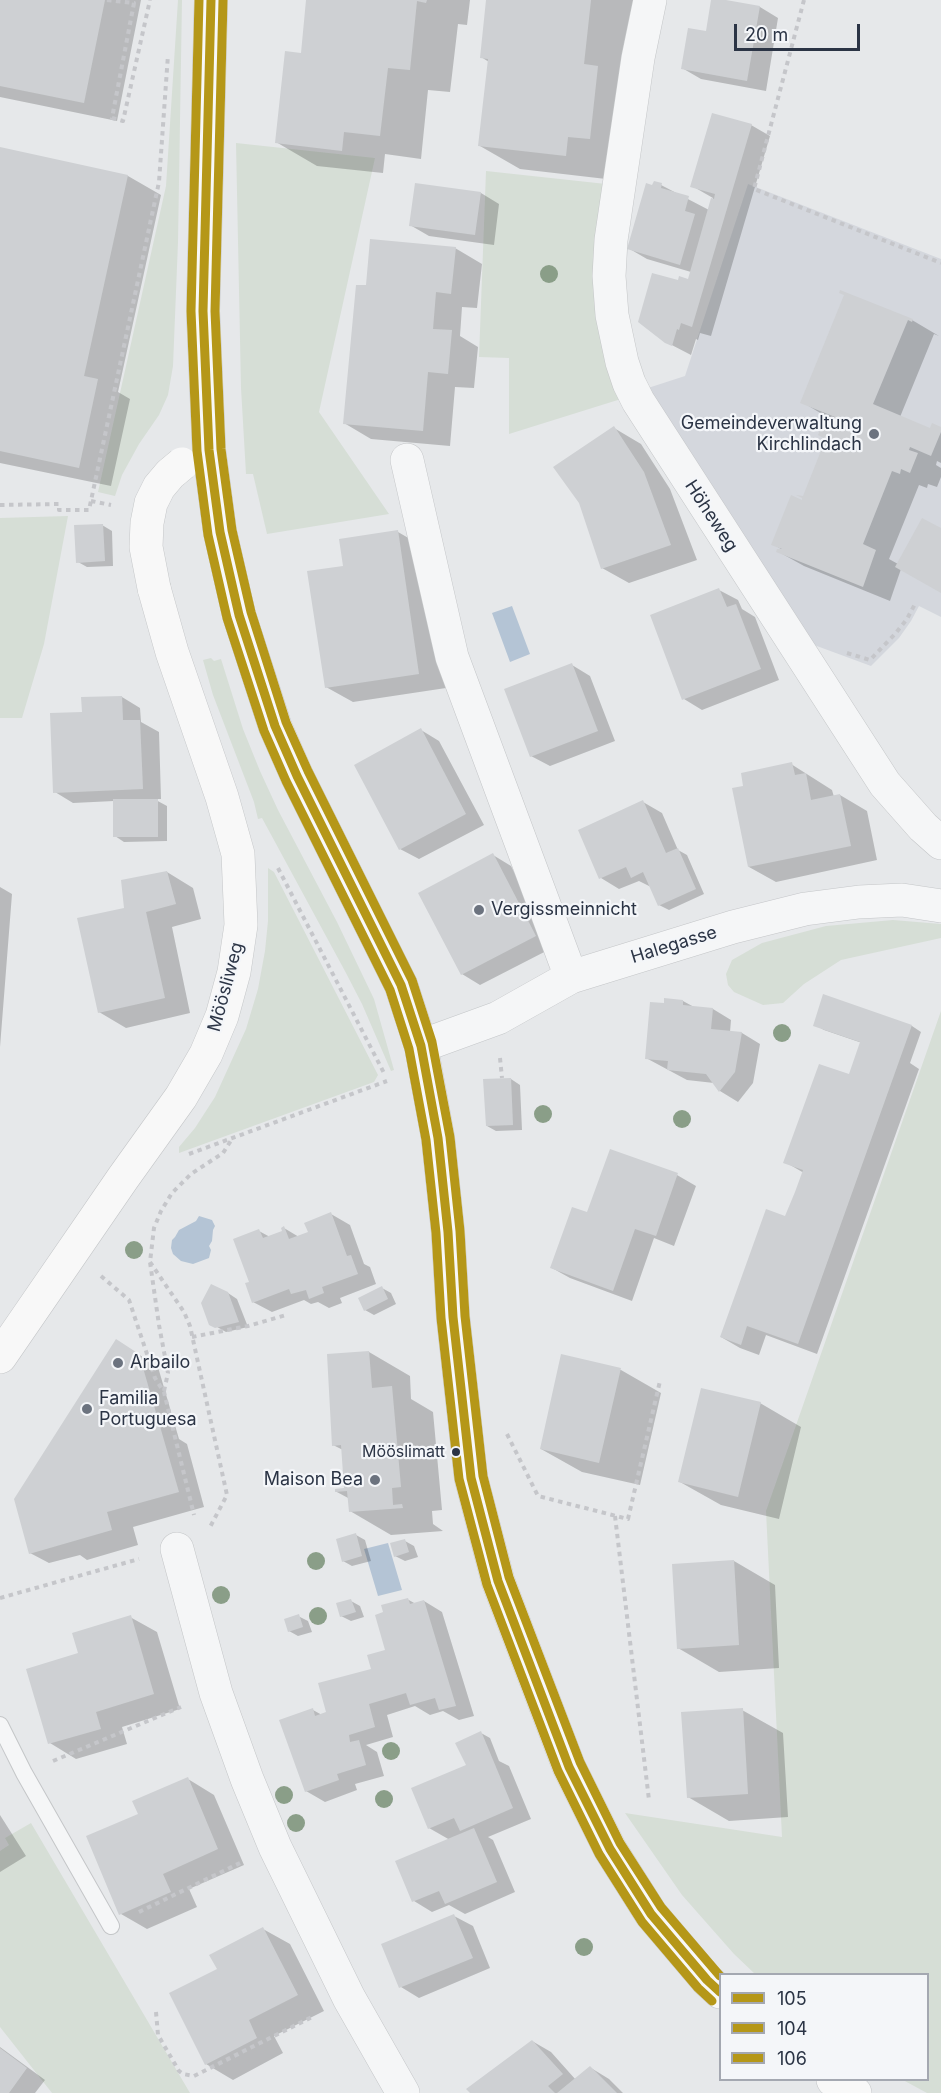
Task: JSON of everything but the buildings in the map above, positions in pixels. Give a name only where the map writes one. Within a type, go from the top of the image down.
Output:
[{"type":"main road","points":[[211,0],[203,310],[195,457],[220,532],[239,615],[275,726],[297,776],[401,985],[421,1046],[438,1138],[448,1232],[453,1317],[471,1478],[480,1520],[498,1581],[569,1767],[610,1849],[651,1914],[719,1991]]},
{"type":"main road","name":"Möösliweg","points":[[0,1357],[181,1097],[206,1054],[222,1016],[234,972],[241,925],[238,854],[222,796],[172,652],[154,588],[146,547],[151,503],[159,487],[170,474],[195,457]]},
{"type":"main road","points":[[836,2081],[855,2093]]},
{"type":"street","name":"Höheweg","points":[[650,0],[636,69],[610,240],[609,276],[612,315],[628,383],[638,402],[885,784],[923,827],[941,843]]},
{"type":"street","points":[[407,460],[452,657],[571,977]]},
{"type":"street","name":"Halegasse","points":[[421,1046],[498,1018],[571,977],[733,927],[805,909],[859,902],[902,900],[941,906]]},
{"type":"street","points":[[177,1549],[216,1693],[247,1779],[275,1847],[349,1998],[403,2093]]},
{"type":"lane","points":[[0,1725],[24,1773],[111,1926]]},
{"type":"path","points":[[107,0],[134,3],[112,118],[123,121],[150,0]]},
{"type":"path","points":[[804,0],[754,189],[941,263]]},
{"type":"path","points":[[0,505],[59,504],[59,510],[89,510],[159,182],[168,54]]},
{"type":"path","points":[[91,501],[114,506]]},
{"type":"path","points":[[854,655],[870,660],[907,619],[916,602]]},
{"type":"path","points":[[189,1154],[388,1081],[279,868],[271,860]]},
{"type":"path","points":[[164,1392],[168,1373],[150,1262],[154,1228],[172,1193],[191,1174],[223,1154],[233,1138]]},
{"type":"path","points":[[73,1252],[129,1300],[155,1378],[164,1392],[199,1535],[177,1549]]},
{"type":"path","points":[[150,1262],[184,1312],[192,1337],[227,1495],[210,1528]]},
{"type":"path","points":[[192,1337],[248,1326],[286,1315]]},
{"type":"path","points":[[508,1437],[538,1496],[628,1519],[660,1381]]},
{"type":"path","points":[[615,1516],[649,1800]]},
{"type":"path","points":[[0,1598],[98,1571]]},
{"type":"path","points":[[24,1773],[216,1693]]},
{"type":"path","points":[[111,1926],[275,1847]]},
{"type":"path","points":[[156,2012],[158,2035],[179,2071],[194,2076],[349,1998]]},
{"type":"shaded area","points":[[178,0],[182,0],[178,242],[173,366],[168,395],[159,415],[139,444],[122,475],[115,496],[98,492],[166,186]]},
{"type":"shaded area","points":[[236,143],[375,158],[319,412],[389,514],[267,534],[253,474],[246,474],[241,388]]},
{"type":"shaded area","points":[[486,171],[606,184],[621,399],[509,434],[509,358],[479,357]]},
{"type":"shaded area","points":[[748,184],[941,259],[941,617],[919,606],[899,638],[871,666],[806,642],[648,388],[685,376]]},
{"type":"shaded area","points":[[68,516],[44,644],[22,718],[0,718],[0,518]]},
{"type":"shaded area","points":[[211,658],[214,661],[221,659],[243,729],[260,771],[374,999],[394,1070],[391,1071],[346,973],[262,818],[258,819],[254,802],[213,695],[203,660]]},
{"type":"shaded area","points":[[268,868],[274,872],[378,1075],[374,1082],[179,1153],[179,1147],[195,1128],[215,1097],[246,1029],[258,989],[265,951],[268,921]]},
{"type":"shaded area","points":[[893,920],[941,924],[941,938],[841,960],[804,984],[783,1003],[763,1005],[734,992],[728,985],[726,974],[732,960],[762,943],[826,926]]},
{"type":"shaded area","points":[[941,1011],[941,2093],[927,2093],[905,2081],[929,2081],[929,1973],[754,1973],[682,1895],[625,1813],[782,1837],[766,1511]]},
{"type":"shaded area","points":[[31,1823],[190,2093],[52,2093],[0,2027],[0,1851],[9,1845],[5,1838]]},
{"type":"water","points":[[512,606],[530,654],[510,662],[492,613]]},
{"type":"water","points":[[199,1216],[212,1220],[215,1226],[209,1246],[211,1250],[209,1258],[193,1264],[181,1261],[173,1254],[172,1240],[179,1230],[196,1221]]},
{"type":"water","points":[[388,1543],[402,1590],[378,1596],[364,1549]]},
{"type":"transit line","name":"104","points":[[199,0],[191,311],[197,451],[208,535],[227,618],[264,731],[286,781],[390,990],[409,1049],[426,1140],[436,1233],[441,1318],[459,1479],[487,1585],[558,1771],[599,1854],[642,1922],[698,1988],[712,2001]]},
{"type":"transit line","name":"105","points":[[211,0],[203,311],[209,450],[220,532],[239,615],[275,726],[297,776],[401,985],[421,1046],[438,1138],[448,1232],[453,1317],[471,1478],[498,1581],[569,1767],[610,1849],[651,1914],[719,1991]]},
{"type":"transit line","name":"106","points":[[223,0],[215,311],[221,449],[232,530],[251,612],[286,722],[412,980],[432,1042],[450,1137],[460,1231],[465,1316],[483,1476],[509,1577],[580,1762],[620,1843],[661,1907],[719,1975]]},
{"type":"place","name":"Gemeindeverwaltung Kirchlindach","points":[[874,434]]},
{"type":"place","name":"Vergissmeinnicht","points":[[479,910]]},
{"type":"place","name":"Arbailo","points":[[118,1363]]},
{"type":"place","name":"Familia Portuguesa","points":[[87,1409]]},
{"type":"place","name":"Mööslimatt","points":[[456,1452]]},
{"type":"place","name":"Maison Bea","points":[[375,1480]]}]
